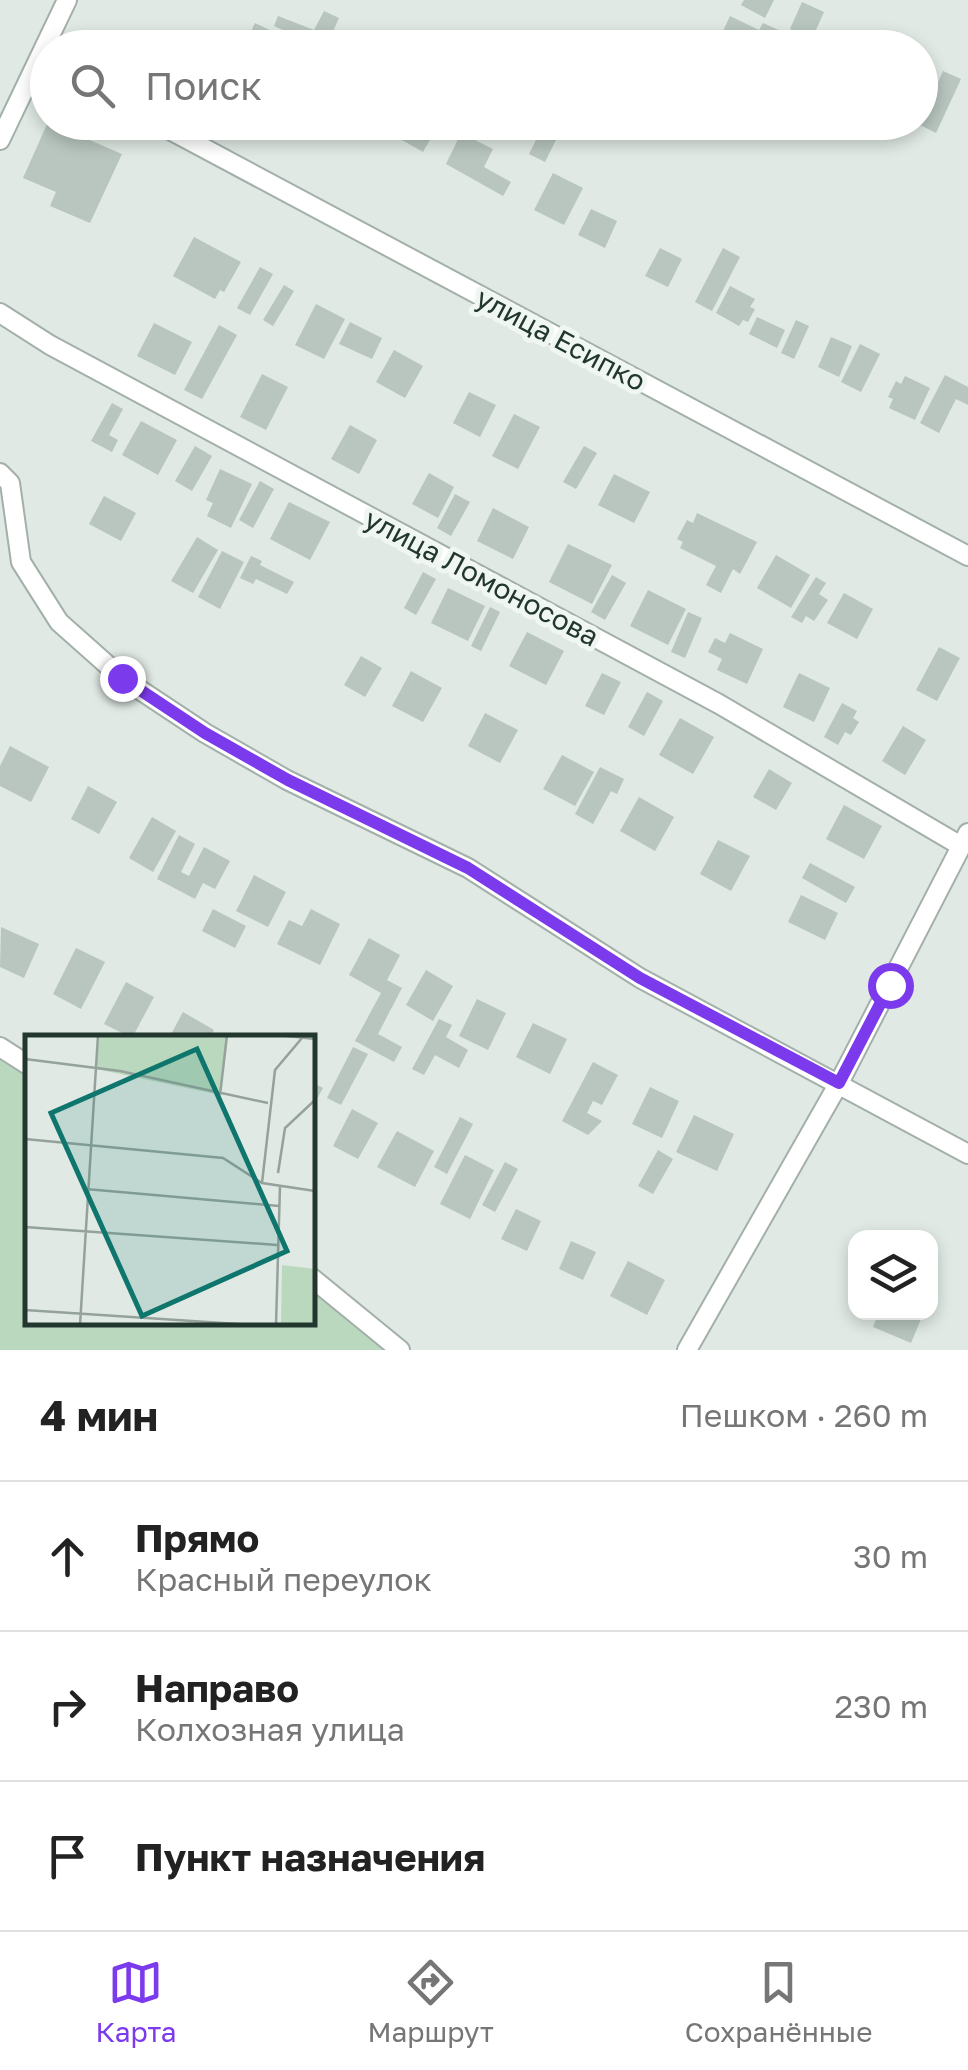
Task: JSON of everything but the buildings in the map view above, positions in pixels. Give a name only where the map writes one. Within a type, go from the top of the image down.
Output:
[{"type":"street","points":[[56,30],[67,0]]},
{"type":"street","points":[[0,140],[30,86]]},
{"type":"street","name":"улица Есипко","points":[[188,140],[968,556]]},
{"type":"street","name":"улица Ломоносова","points":[[0,313],[50,345],[965,839]]},
{"type":"street","points":[[0,472],[10,483],[20,562],[59,622],[122,678],[205,733],[288,780],[468,868],[640,978],[968,1154]]},
{"type":"street","points":[[687,1350],[839,1083],[965,839]]},
{"type":"street","points":[[0,1046],[25,1063]]},
{"type":"street","points":[[315,1280],[400,1350]]},
{"type":"green space","points":[[0,1047],[25,1064],[25,1325],[315,1325],[315,1280],[400,1350],[0,1350]]},
{"type":"route","points":[[122,678],[205,733],[288,780],[468,868],[640,978],[839,1083],[890,985]]}]
